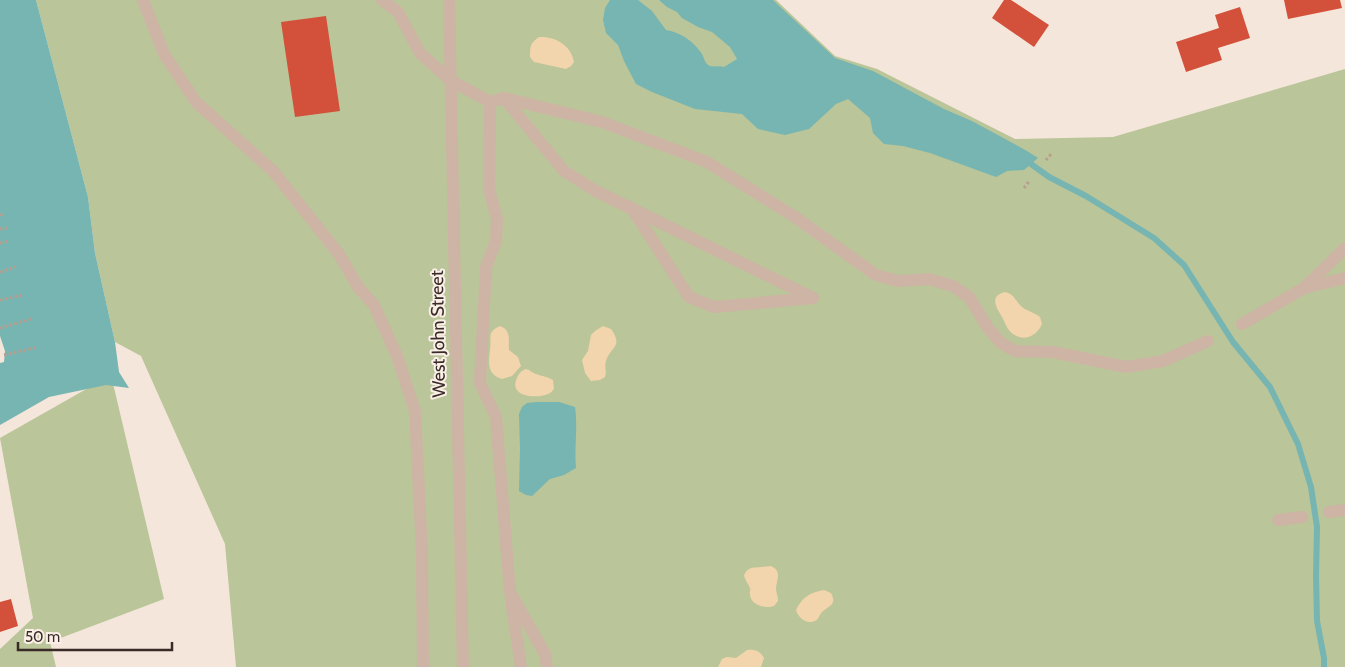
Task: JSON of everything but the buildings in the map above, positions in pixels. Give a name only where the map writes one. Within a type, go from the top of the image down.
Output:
[{"type":"street","points":[[143,0],[164,54],[196,102],[273,171],[339,254],[358,288],[374,305],[397,356],[415,411],[422,553],[422,667]]},
{"type":"street","points":[[382,0],[398,12],[420,53],[450,80],[490,102],[504,98],[602,122],[707,162],[795,217],[876,275],[898,281],[929,279],[953,286],[969,297],[988,328],[1001,343],[1015,350],[1053,352],[1126,367],[1163,361],[1208,341]]},
{"type":"street","name":"West John Street","points":[[449,0],[463,667]]},
{"type":"street","points":[[504,98],[564,171],[594,190],[631,208],[674,229],[813,298],[714,307],[689,297],[631,208]]},
{"type":"street","points":[[490,102],[489,189],[497,219],[496,241],[486,267],[480,383],[496,417],[510,592],[521,667]]},
{"type":"street","points":[[1242,324],[1304,288],[1345,248]]},
{"type":"street","points":[[1304,288],[1345,278]]},
{"type":"street","points":[[1330,512],[1345,510]]},
{"type":"street","points":[[1278,520],[1302,516]]},
{"type":"street","points":[[510,592],[545,654],[547,667]]},
{"type":"path","points":[[1046,160],[1052,152]]},
{"type":"path","points":[[1024,188],[1030,180]]},
{"type":"path","points":[[0,229],[7,228]]},
{"type":"path","points":[[0,243],[9,241]]},
{"type":"path","points":[[0,272],[16,267]]},
{"type":"path","points":[[0,300],[23,294]]},
{"type":"path","points":[[0,328],[31,319]]},
{"type":"path","points":[[4,355],[38,347]]},
{"type":"green space","points":[[36,0],[776,0],[835,56],[877,69],[1015,139],[1113,137],[1345,69],[1345,667],[236,667],[225,544],[141,356],[115,342],[95,253],[88,197]]},
{"type":"green space","points":[[111,375],[164,599],[50,642],[56,667],[0,667],[0,649],[33,618],[0,438]]},
{"type":"sand","points":[[539,37],[551,38],[566,46],[574,62],[571,66],[566,69],[534,62],[530,57],[530,48],[532,43]]},
{"type":"sand","points":[[1005,292],[1012,296],[1023,308],[1040,317],[1042,324],[1034,335],[1021,338],[1013,334],[1008,328],[995,302],[997,296]]},
{"type":"sand","points":[[500,326],[508,333],[509,350],[518,357],[521,366],[512,376],[502,379],[493,374],[489,363],[491,333]]},
{"type":"sand","points":[[603,326],[611,329],[615,335],[616,343],[606,361],[605,377],[600,380],[591,381],[585,373],[582,360],[588,351],[591,335]]},
{"type":"sand","points":[[526,369],[553,380],[554,389],[549,394],[543,396],[531,396],[520,393],[516,389],[515,384],[519,373]]},
{"type":"sand","points":[[771,566],[778,573],[776,588],[778,601],[774,606],[770,607],[756,604],[753,601],[744,575],[752,568]]},
{"type":"sand","points":[[824,590],[831,593],[833,597],[832,604],[815,621],[803,620],[796,610],[801,602],[811,594]]},
{"type":"sand","points":[[747,650],[757,651],[761,654],[764,658],[761,667],[718,667],[722,659],[727,657],[736,658]]},
{"type":"water","points":[[0,0],[36,0],[88,197],[95,253],[115,342],[119,372],[129,388],[106,385],[49,397],[0,425],[0,363],[4,362],[5,351],[0,336]]},
{"type":"water","points":[[610,0],[638,0],[652,11],[666,30],[682,35],[691,41],[708,65],[724,67],[737,59],[730,47],[712,32],[682,18],[677,12],[659,0],[773,0],[835,58],[873,71],[944,109],[972,121],[1038,158],[1024,170],[1007,171],[996,177],[930,153],[903,146],[884,144],[873,133],[870,118],[848,99],[836,104],[809,129],[785,135],[758,129],[742,114],[695,109],[636,84],[618,45],[606,33],[603,20],[605,8]]},
{"type":"water","points":[[559,402],[575,407],[576,468],[564,475],[550,479],[532,496],[519,491],[519,414],[522,407],[527,403]]},
{"type":"waterway","points":[[1031,164],[1049,177],[1086,196],[1154,238],[1184,265],[1233,342],[1270,387],[1298,444],[1311,487],[1317,527],[1317,621],[1324,667]]}]
